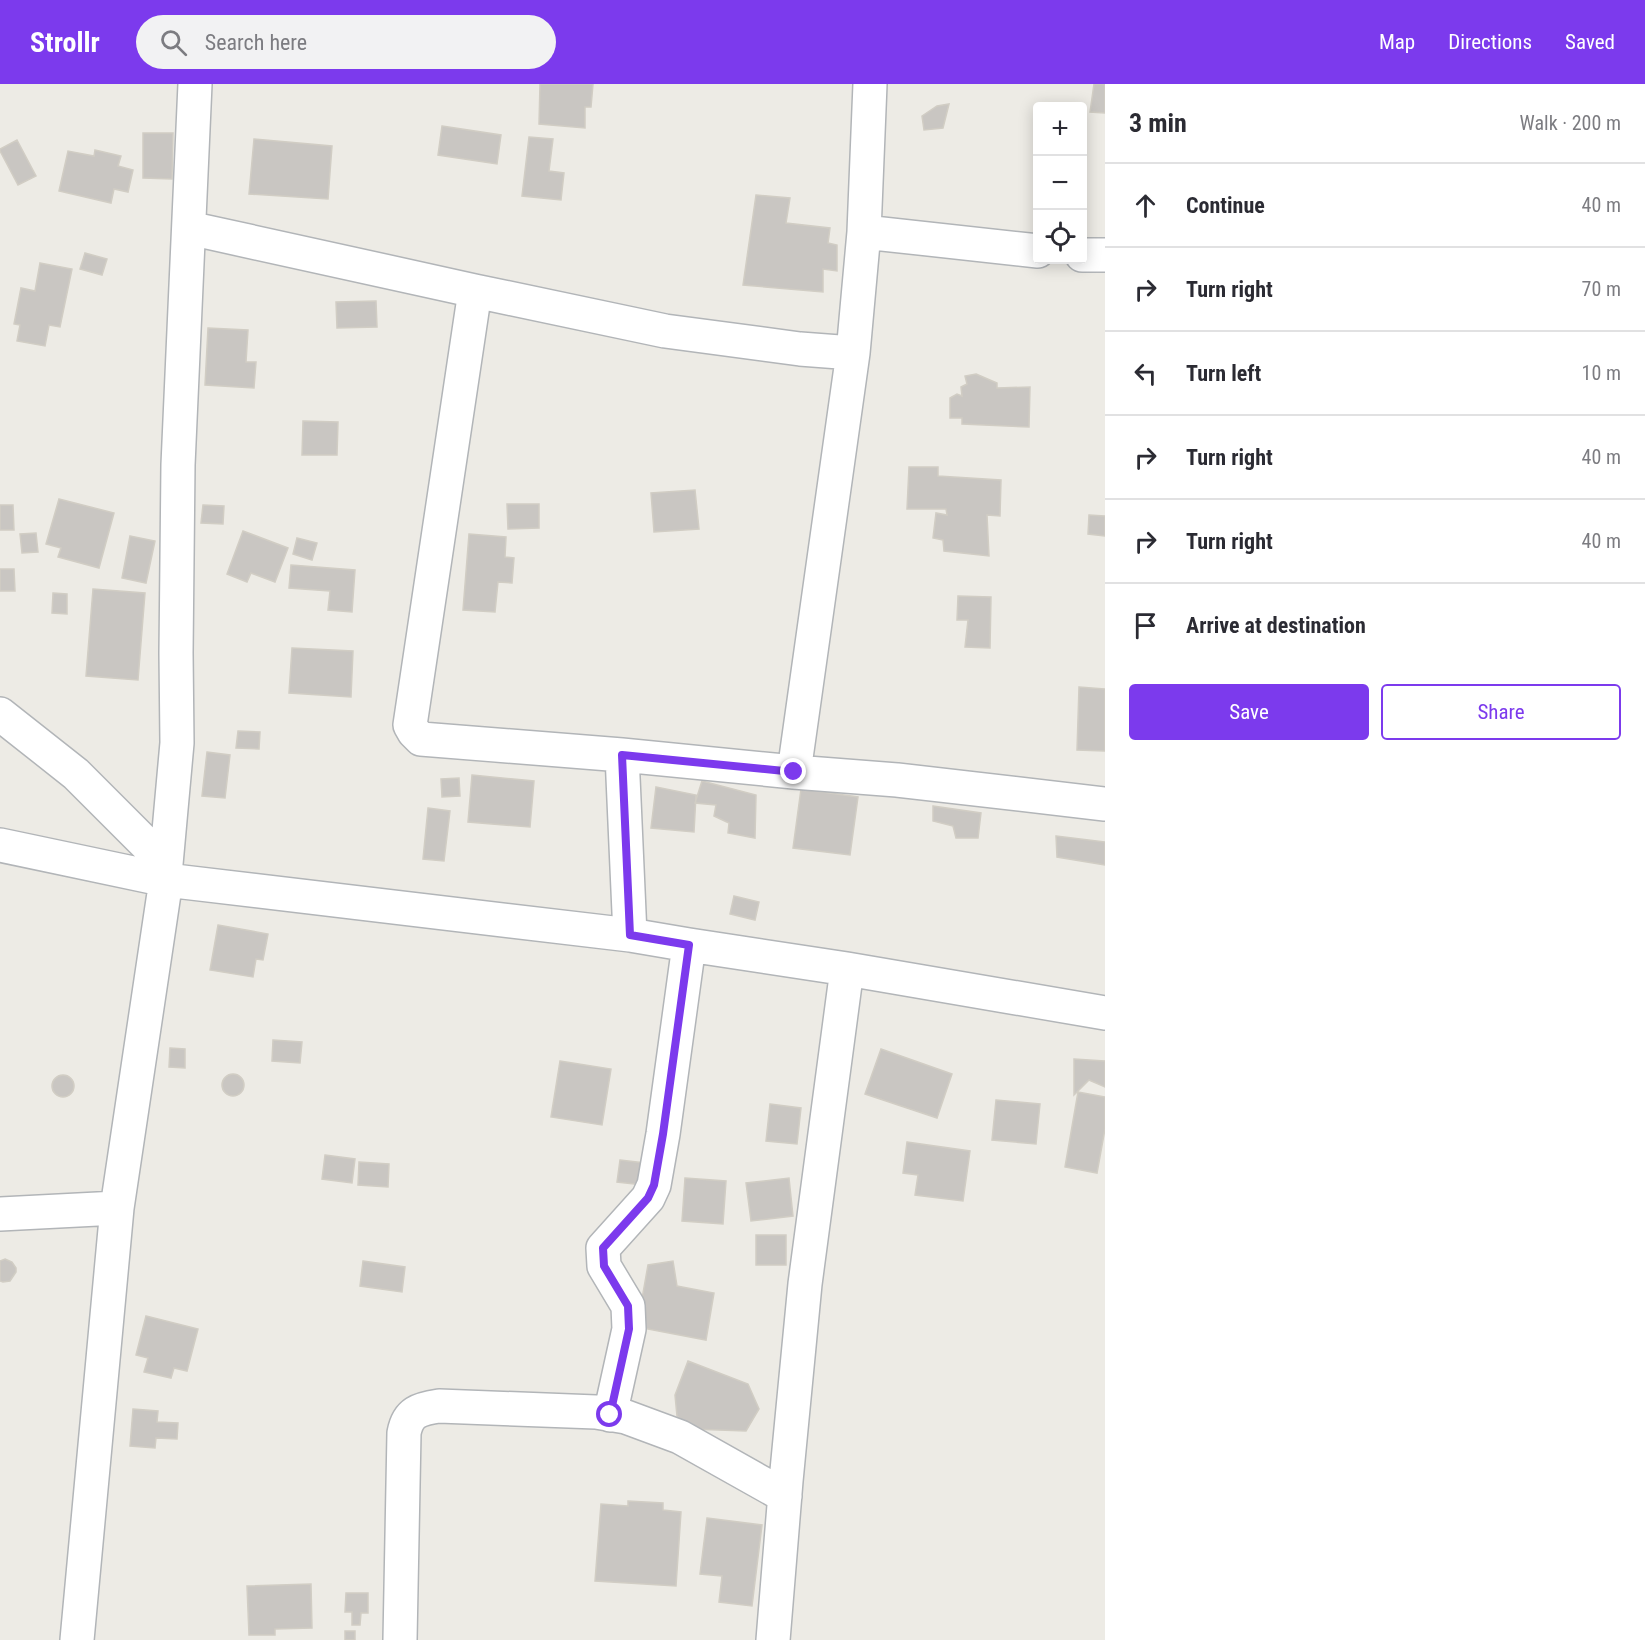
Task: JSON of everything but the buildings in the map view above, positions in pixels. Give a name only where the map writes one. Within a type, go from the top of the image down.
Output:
[{"type":"street","points":[[76,1640],[117,1208],[166,872],[177,743],[178,465],[195,84]]},
{"type":"street","points":[[794,772],[852,353],[864,232],[870,84]]},
{"type":"street","points":[[189,228],[665,331],[800,349],[852,353]]},
{"type":"street","points":[[864,232],[1033,250]]},
{"type":"street","points":[[1087,255],[1105,255]]},
{"type":"street","points":[[475,291],[410,725],[421,739],[897,780],[1105,804]]},
{"type":"street","points":[[0,714],[76,774],[166,872]]},
{"type":"street","points":[[622,755],[630,935]]},
{"type":"street","points":[[0,845],[166,872],[630,935],[1105,1013]]},
{"type":"street","points":[[610,1415],[629,1329],[628,1306],[604,1266],[603,1248],[648,1198],[654,1185],[689,945]]},
{"type":"street","points":[[773,1640],[805,1284],[847,969]]},
{"type":"street","points":[[0,1214],[117,1208]]},
{"type":"street","points":[[400,1640],[404,1433],[406,1421],[423,1408],[439,1406],[561,1410],[626,1417],[680,1437],[785,1496]]},
{"type":"route","points":[[610,1415],[629,1329],[628,1306],[604,1266],[603,1248],[648,1198],[654,1185],[689,945],[630,935],[622,755],[794,772]]}]
